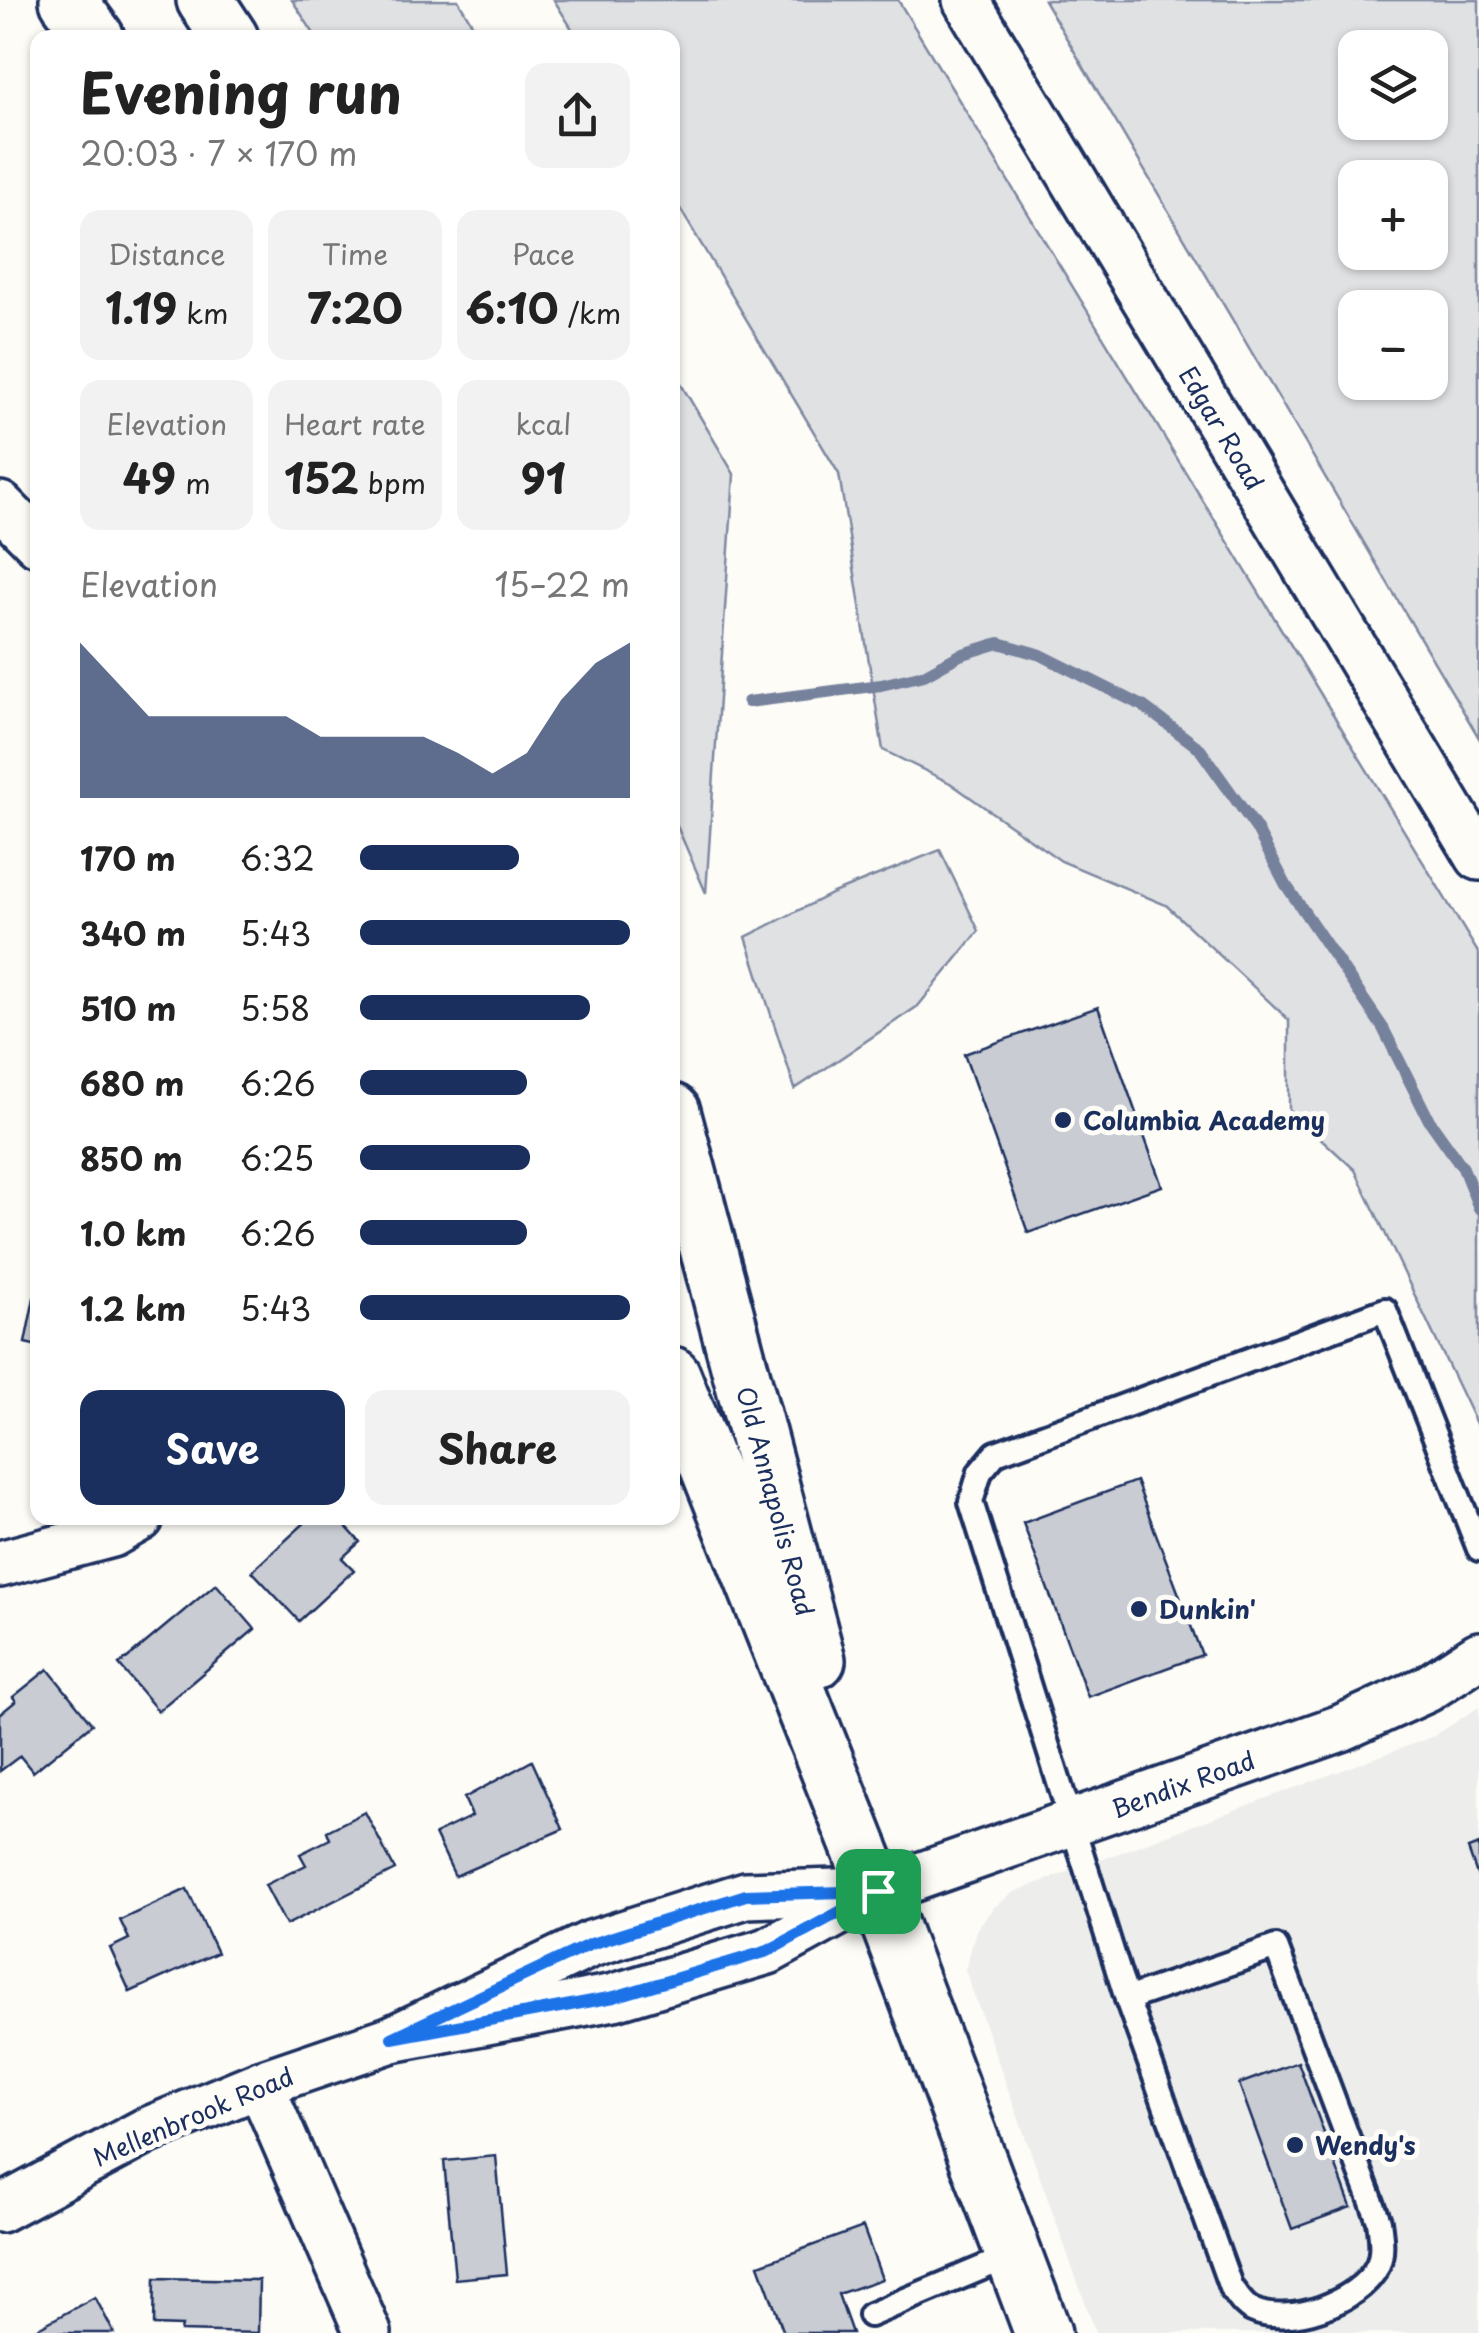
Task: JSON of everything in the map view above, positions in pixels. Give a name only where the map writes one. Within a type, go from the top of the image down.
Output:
[{"type":"main road","points":[[68,0],[90,30]]},
{"type":"main road","points":[[205,0],[225,30]]},
{"type":"main road","name":"Old Annapolis Road","points":[[680,1142],[878,1891]]},
{"type":"main road","name":"Old Annapolis Road","points":[[680,1395],[878,1891],[1043,2333]]},
{"type":"street","name":"Edgar Road","points":[[966,0],[1479,857]]},
{"type":"street","points":[[0,506],[30,535]]},
{"type":"street","points":[[0,1564],[112,1534],[128,1525]]},
{"type":"street","name":"Bendix Road","points":[[878,1891],[1341,1728],[1428,1688],[1479,1654]]},
{"type":"street","name":"Mellenbrook Road","points":[[392,2038],[614,1997],[768,1951],[878,1891]]},
{"type":"street","name":"Mellenbrook Road","points":[[0,2208],[146,2131],[260,2084],[392,2038],[591,1944],[746,1895],[878,1891]]},
{"type":"street","points":[[260,2084],[368,2333]]},
{"type":"lane","points":[[1127,1999],[1276,1947],[1379,2221],[1382,2242],[1377,2267],[1358,2287],[1310,2311],[1268,2316],[1248,2309],[1231,2288],[1127,1999],[971,1502],[980,1472],[996,1453],[1175,1384],[1386,1310],[1479,1548]]},
{"type":"lane","points":[[870,2315],[1014,2255]]},
{"type":"shaded area","points":[[292,0],[458,0],[476,30],[311,30]]},
{"type":"shaded area","points":[[554,0],[898,0],[1479,954],[1479,1430],[1355,1170],[1289,1109],[1289,1020],[1166,905],[1061,861],[950,783],[883,750],[839,474],[680,209],[680,30],[573,30]]},
{"type":"shaded area","points":[[1044,0],[1479,0],[1479,738]]},
{"type":"shaded area","points":[[680,383],[734,474],[706,893],[680,833]]},
{"type":"shaded area","points":[[940,850],[979,931],[918,1006],[795,1089],[746,937],[833,893]]},
{"type":"shaded area","points":[[1479,1707],[1479,2333],[1096,2333],[965,1970],[976,1930],[994,1907],[1014,1892],[1434,1736]]},
{"type":"building","name":"Columbia Academy","points":[[1098,1007],[1162,1186],[1028,1233],[964,1054]]},
{"type":"building","points":[[30,1318],[30,1344],[25,1343]]},
{"type":"building","points":[[1136,1481],[1202,1655],[1088,1697],[1023,1523]]},
{"type":"building","points":[[302,1525],[344,1525],[360,1542],[342,1558],[354,1570],[299,1621],[252,1571]]},
{"type":"building","points":[[216,1584],[255,1629],[158,1711],[119,1665]]},
{"type":"building","points":[[48,1669],[92,1724],[33,1772],[20,1756],[0,1771],[0,1714],[16,1701],[13,1697]]},
{"type":"building","points":[[532,1761],[563,1829],[455,1876],[435,1834],[472,1816],[464,1798]]},
{"type":"building","points":[[365,1812],[395,1870],[286,1925],[265,1885],[306,1865],[300,1854],[330,1839],[327,1831]]},
{"type":"building","points":[[1479,1845],[1479,1880],[1468,1849]]},
{"type":"building","points":[[187,1889],[217,1953],[130,1992],[110,1948],[129,1939],[120,1920]]},
{"type":"building","name":"Wendy's","points":[[1298,2062],[1351,2207],[1292,2229],[1239,2084]]},
{"type":"building","points":[[496,2156],[507,2274],[455,2279],[444,2161]]},
{"type":"building","points":[[863,2227],[882,2279],[838,2294],[852,2333],[784,2333],[759,2265]]},
{"type":"building","points":[[155,2278],[259,2280],[258,2333],[181,2331],[182,2326],[154,2325]]},
{"type":"building","points":[[95,2297],[114,2333],[29,2333]]},
{"type":"waterway","points":[[748,702],[881,685],[924,675],[960,655],[999,643],[1041,655],[1143,706],[1199,748],[1256,828],[1286,885],[1383,1028],[1429,1120],[1463,1168],[1479,1208]]},
{"type":"place","name":"Columbia Academy","points":[[1063,1120]]},
{"type":"place","name":"Dunkin'","points":[[1139,1609]]},
{"type":"place","name":"Wendy's","points":[[1295,2145]]},
{"type":"route","points":[[878,1891],[768,1951],[614,1997],[392,2038],[591,1944],[746,1895],[878,1891]]}]
